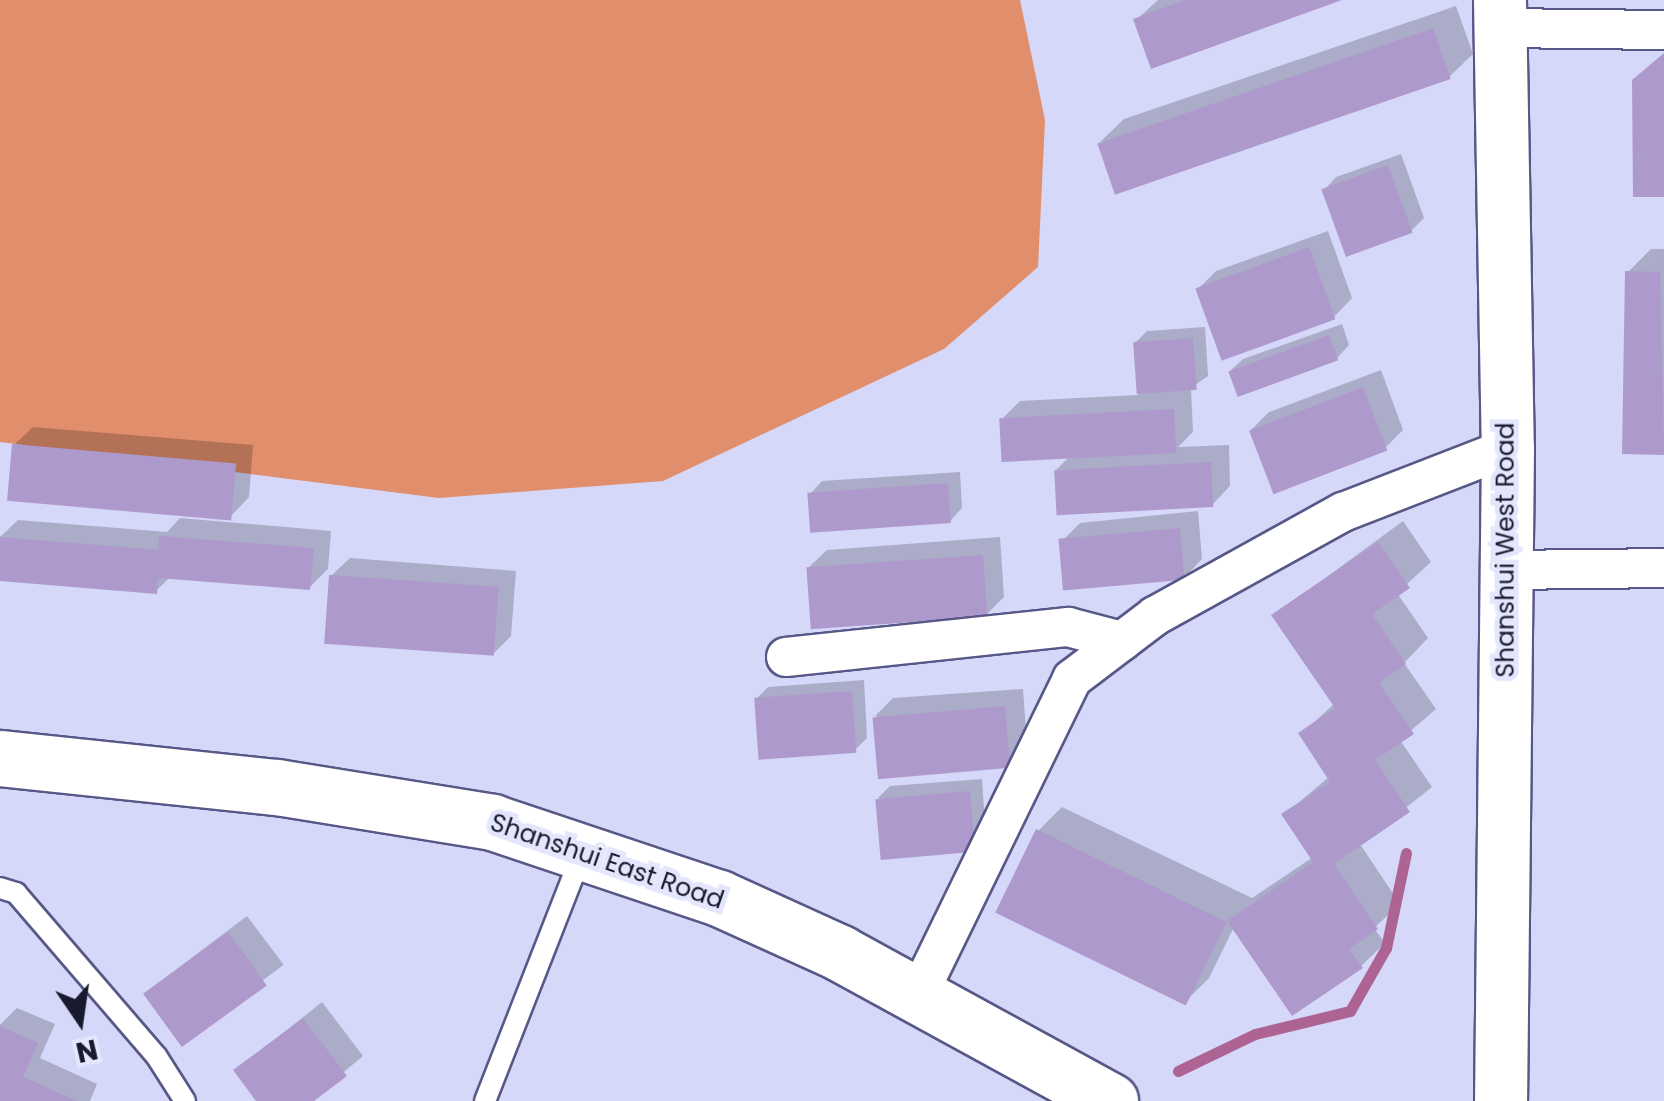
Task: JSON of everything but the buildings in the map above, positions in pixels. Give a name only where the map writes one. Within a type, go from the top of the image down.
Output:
[{"type":"highway","name":"Shanshui East Road","points":[[0,758],[276,787],[473,818],[720,898],[917,996],[1110,1101]]},
{"type":"street","points":[[1500,14],[1664,30]]},
{"type":"street","name":"Shanshui West Road","points":[[1500,14],[1508,448],[1501,1101]]},
{"type":"street","points":[[917,996],[1072,679],[1122,641],[1343,512],[1508,448]]},
{"type":"street","points":[[1506,570],[1664,568]]},
{"type":"street","points":[[786,657],[1068,627],[1122,641]]},
{"type":"lane","points":[[485,1101],[582,852]]},
{"type":"lane","points":[[0,888],[16,893],[158,1057],[185,1101]]},
{"type":"shaded area","points":[[0,0],[1020,0],[1045,120],[1038,267],[944,349],[663,481],[439,498],[0,442]]},
{"type":"waterway","points":[[1178,1071],[1255,1034],[1350,1011],[1386,948],[1406,853]]}]
